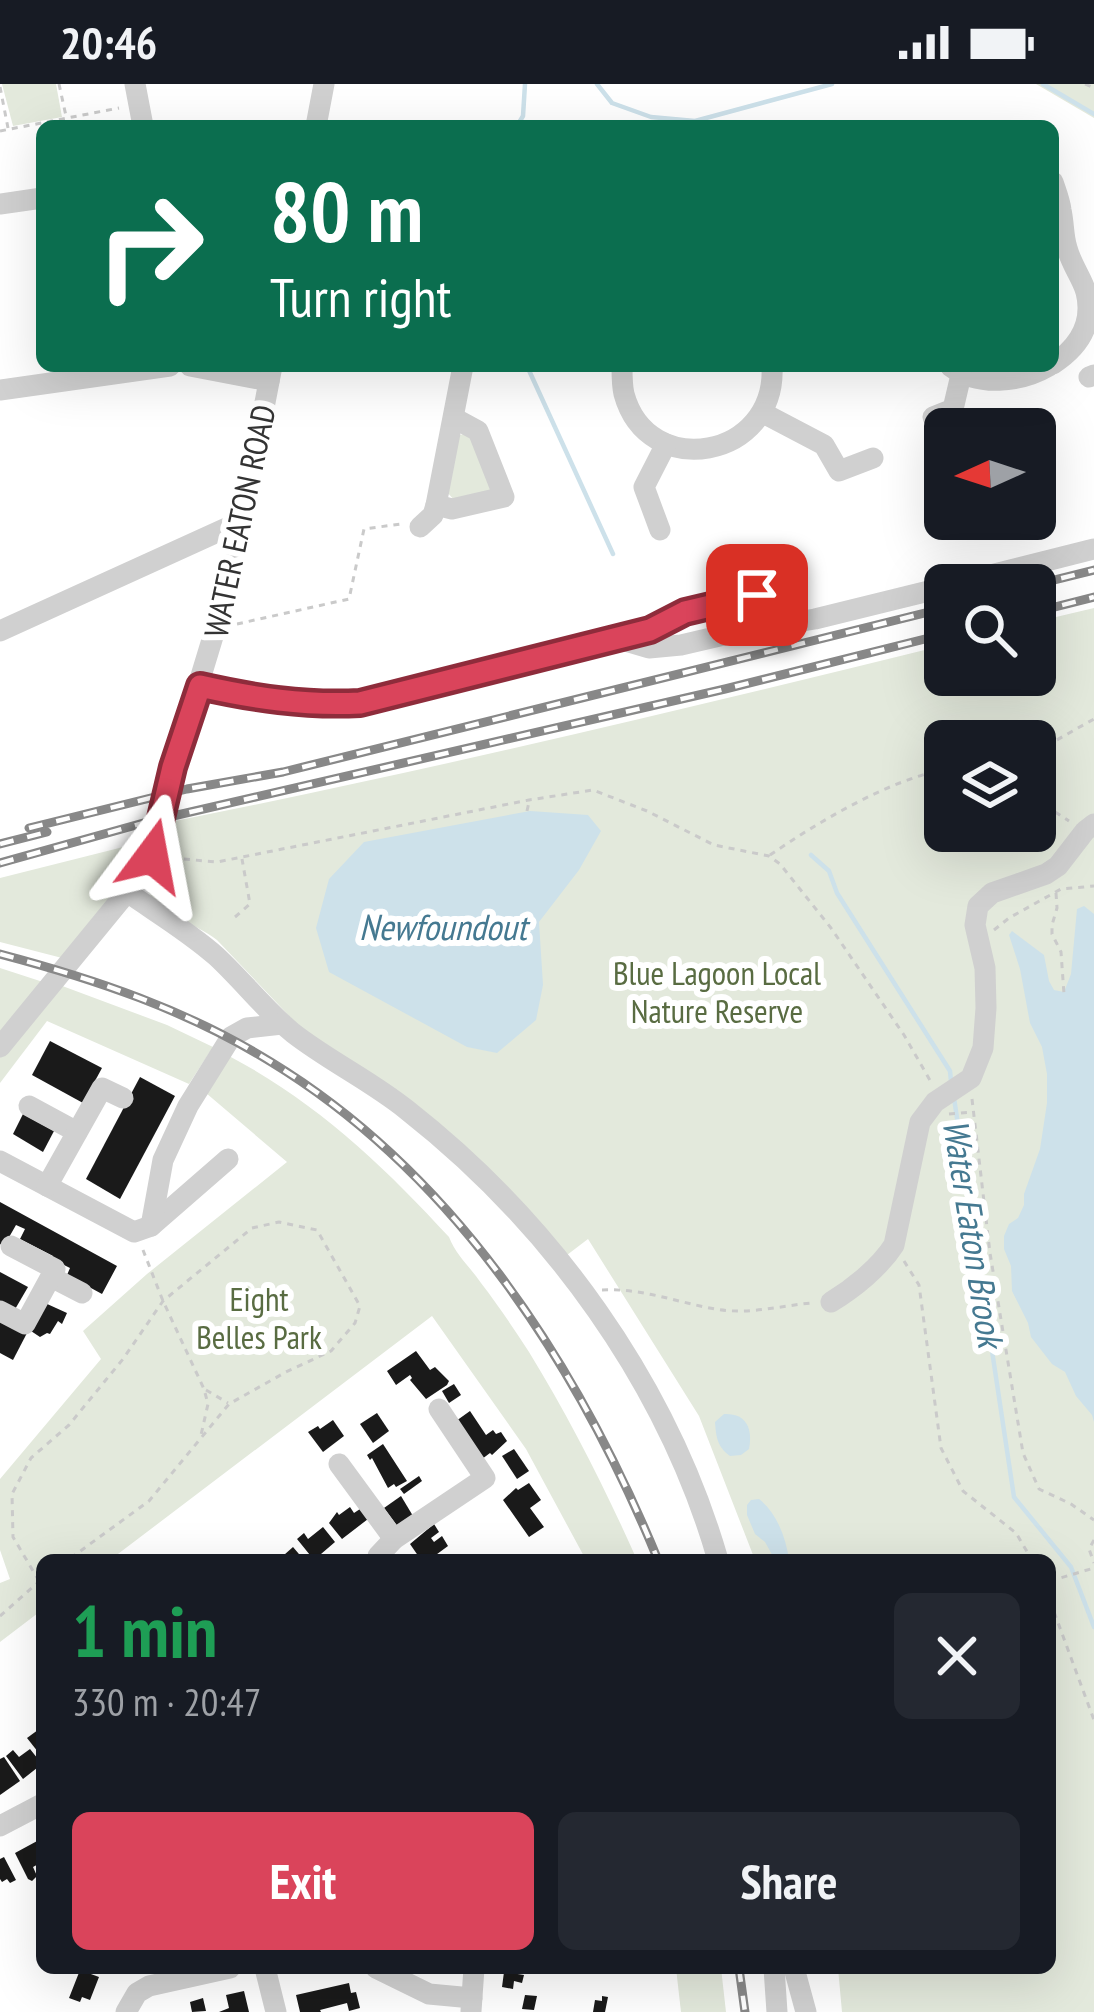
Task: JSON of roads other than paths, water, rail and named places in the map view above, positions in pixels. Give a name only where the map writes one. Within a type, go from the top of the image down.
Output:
[{"type":"street","points":[[317,120],[324,84]]},
{"type":"street","points":[[0,205],[36,200]]},
{"type":"street","points":[[1059,202],[1065,244],[1086,288],[1090,314],[1089,340],[1059,360]]},
{"type":"street","points":[[0,390],[128,372]]},
{"type":"street","points":[[420,526],[436,506],[462,372]]},
{"type":"street","points":[[622,372],[624,393],[635,418],[653,436],[682,449],[725,444],[746,432],[763,413],[772,372]]},
{"type":"street","points":[[952,408],[956,372]]},
{"type":"street","points":[[962,372],[987,381],[1011,380],[1032,372]]},
{"type":"street","name":"WATER EATON ROAD","points":[[0,1047],[152,856],[244,520],[270,374]]},
{"type":"street","points":[[763,413],[824,445],[839,471],[872,458]]},
{"type":"street","points":[[436,506],[452,509],[510,500],[478,431],[454,418]]},
{"type":"street","points":[[660,530],[644,487],[666,444]]},
{"type":"street","points":[[0,631],[244,520]]},
{"type":"street","points":[[1035,564],[1094,549]]},
{"type":"street","points":[[614,638],[649,648],[681,645],[924,592]]},
{"type":"street","points":[[200,686],[256,699],[360,703],[650,630],[685,612],[757,595]]},
{"type":"street","points":[[830,1302],[886,1258],[894,1245],[920,1122],[971,1078],[982,1048],[986,1008],[986,968],[975,925],[978,906],[992,893],[1058,866],[1089,828]]},
{"type":"street","points":[[127,892],[211,952],[282,1024],[392,1099],[472,1165],[532,1228],[584,1293],[631,1365],[670,1435],[716,1554]]},
{"type":"street","points":[[143,1229],[163,1160],[188,1106],[231,1037],[247,1028],[282,1024]]},
{"type":"street","points":[[47,1186],[102,1088],[123,1098]]},
{"type":"street","points":[[29,1106],[78,1130],[110,1125]]},
{"type":"street","points":[[78,1130],[93,1158]]},
{"type":"street","points":[[143,1229],[228,1159]]},
{"type":"street","points":[[0,1160],[143,1229]]},
{"type":"street","points":[[0,1311],[26,1324],[55,1268],[10,1246]]},
{"type":"street","points":[[51,1277],[82,1293]]},
{"type":"street","points":[[339,1463],[378,1554],[485,1478],[439,1408]]},
{"type":"street","points":[[0,1826],[36,1807]]},
{"type":"street","points":[[126,2012],[137,1993],[148,1986],[203,1974]]},
{"type":"street","points":[[267,1974],[276,2012]]},
{"type":"street","points":[[388,1974],[429,1994],[472,2005],[474,1974]]},
{"type":"street","points":[[774,1974],[777,2012]]},
{"type":"street","points":[[796,1974],[806,2012]]},
{"type":"water","name":"Newfoundout","points":[[530,811],[588,815],[601,831],[579,870],[539,922],[543,985],[536,1020],[497,1053],[467,1047],[329,972],[316,928],[329,879],[364,842]]},
{"type":"water","points":[[1084,906],[1094,914],[1094,1422],[1065,1372],[1052,1364],[1031,1337],[1012,1291],[1011,1266],[1004,1249],[1009,1224],[1024,1205],[1047,1103],[1042,1047],[1030,1023],[1009,935],[1012,931],[1044,955],[1049,981],[1054,990],[1064,992],[1071,974],[1077,909]]},
{"type":"water","points":[[724,1414],[738,1416],[749,1428],[749,1449],[741,1455],[730,1456],[718,1441],[715,1422]]},
{"type":"water","points":[[759,1499],[771,1511],[788,1554],[772,1554],[755,1534],[747,1515],[751,1500]]},
{"type":"waterway","name":"Water Eaton Brook","points":[[521,120],[525,84]]},
{"type":"waterway","name":"Water Eaton Brook","points":[[597,84],[612,103],[651,117],[684,120]]},
{"type":"waterway","name":"Water Eaton Brook","points":[[699,120],[832,84]]},
{"type":"waterway","name":"Water Eaton Brook","points":[[1043,84],[1094,114]]},
{"type":"waterway","name":"Water Eaton Brook","points":[[530,372],[613,554]]},
{"type":"waterway","name":"Water Eaton Brook","points":[[811,855],[829,871],[837,893],[950,1071],[951,1081]]},
{"type":"waterway","name":"Water Eaton Brook","points":[[954,1098],[1014,1497],[1071,1567],[1094,1627]]},
{"type":"railway","points":[[1056,580],[1094,570]]},
{"type":"railway","points":[[1056,607],[1094,597]]},
{"type":"railway","points":[[29,828],[187,789],[283,772],[924,613]]},
{"type":"railway","points":[[0,863],[147,822],[924,639]]},
{"type":"railway","points":[[0,844],[47,832]]},
{"type":"railway","points":[[0,954],[140,998],[239,1043],[337,1108],[398,1160],[453,1217],[549,1346],[590,1416],[655,1554]]},
{"type":"railway","points":[[740,1974],[745,2012]]},
{"type":"park label","name":"Blue Lagoon Local Nature Reserve","points":[[717,991]]},
{"type":"park label","name":"Eight Belles Park","points":[[259,1317]]}]
